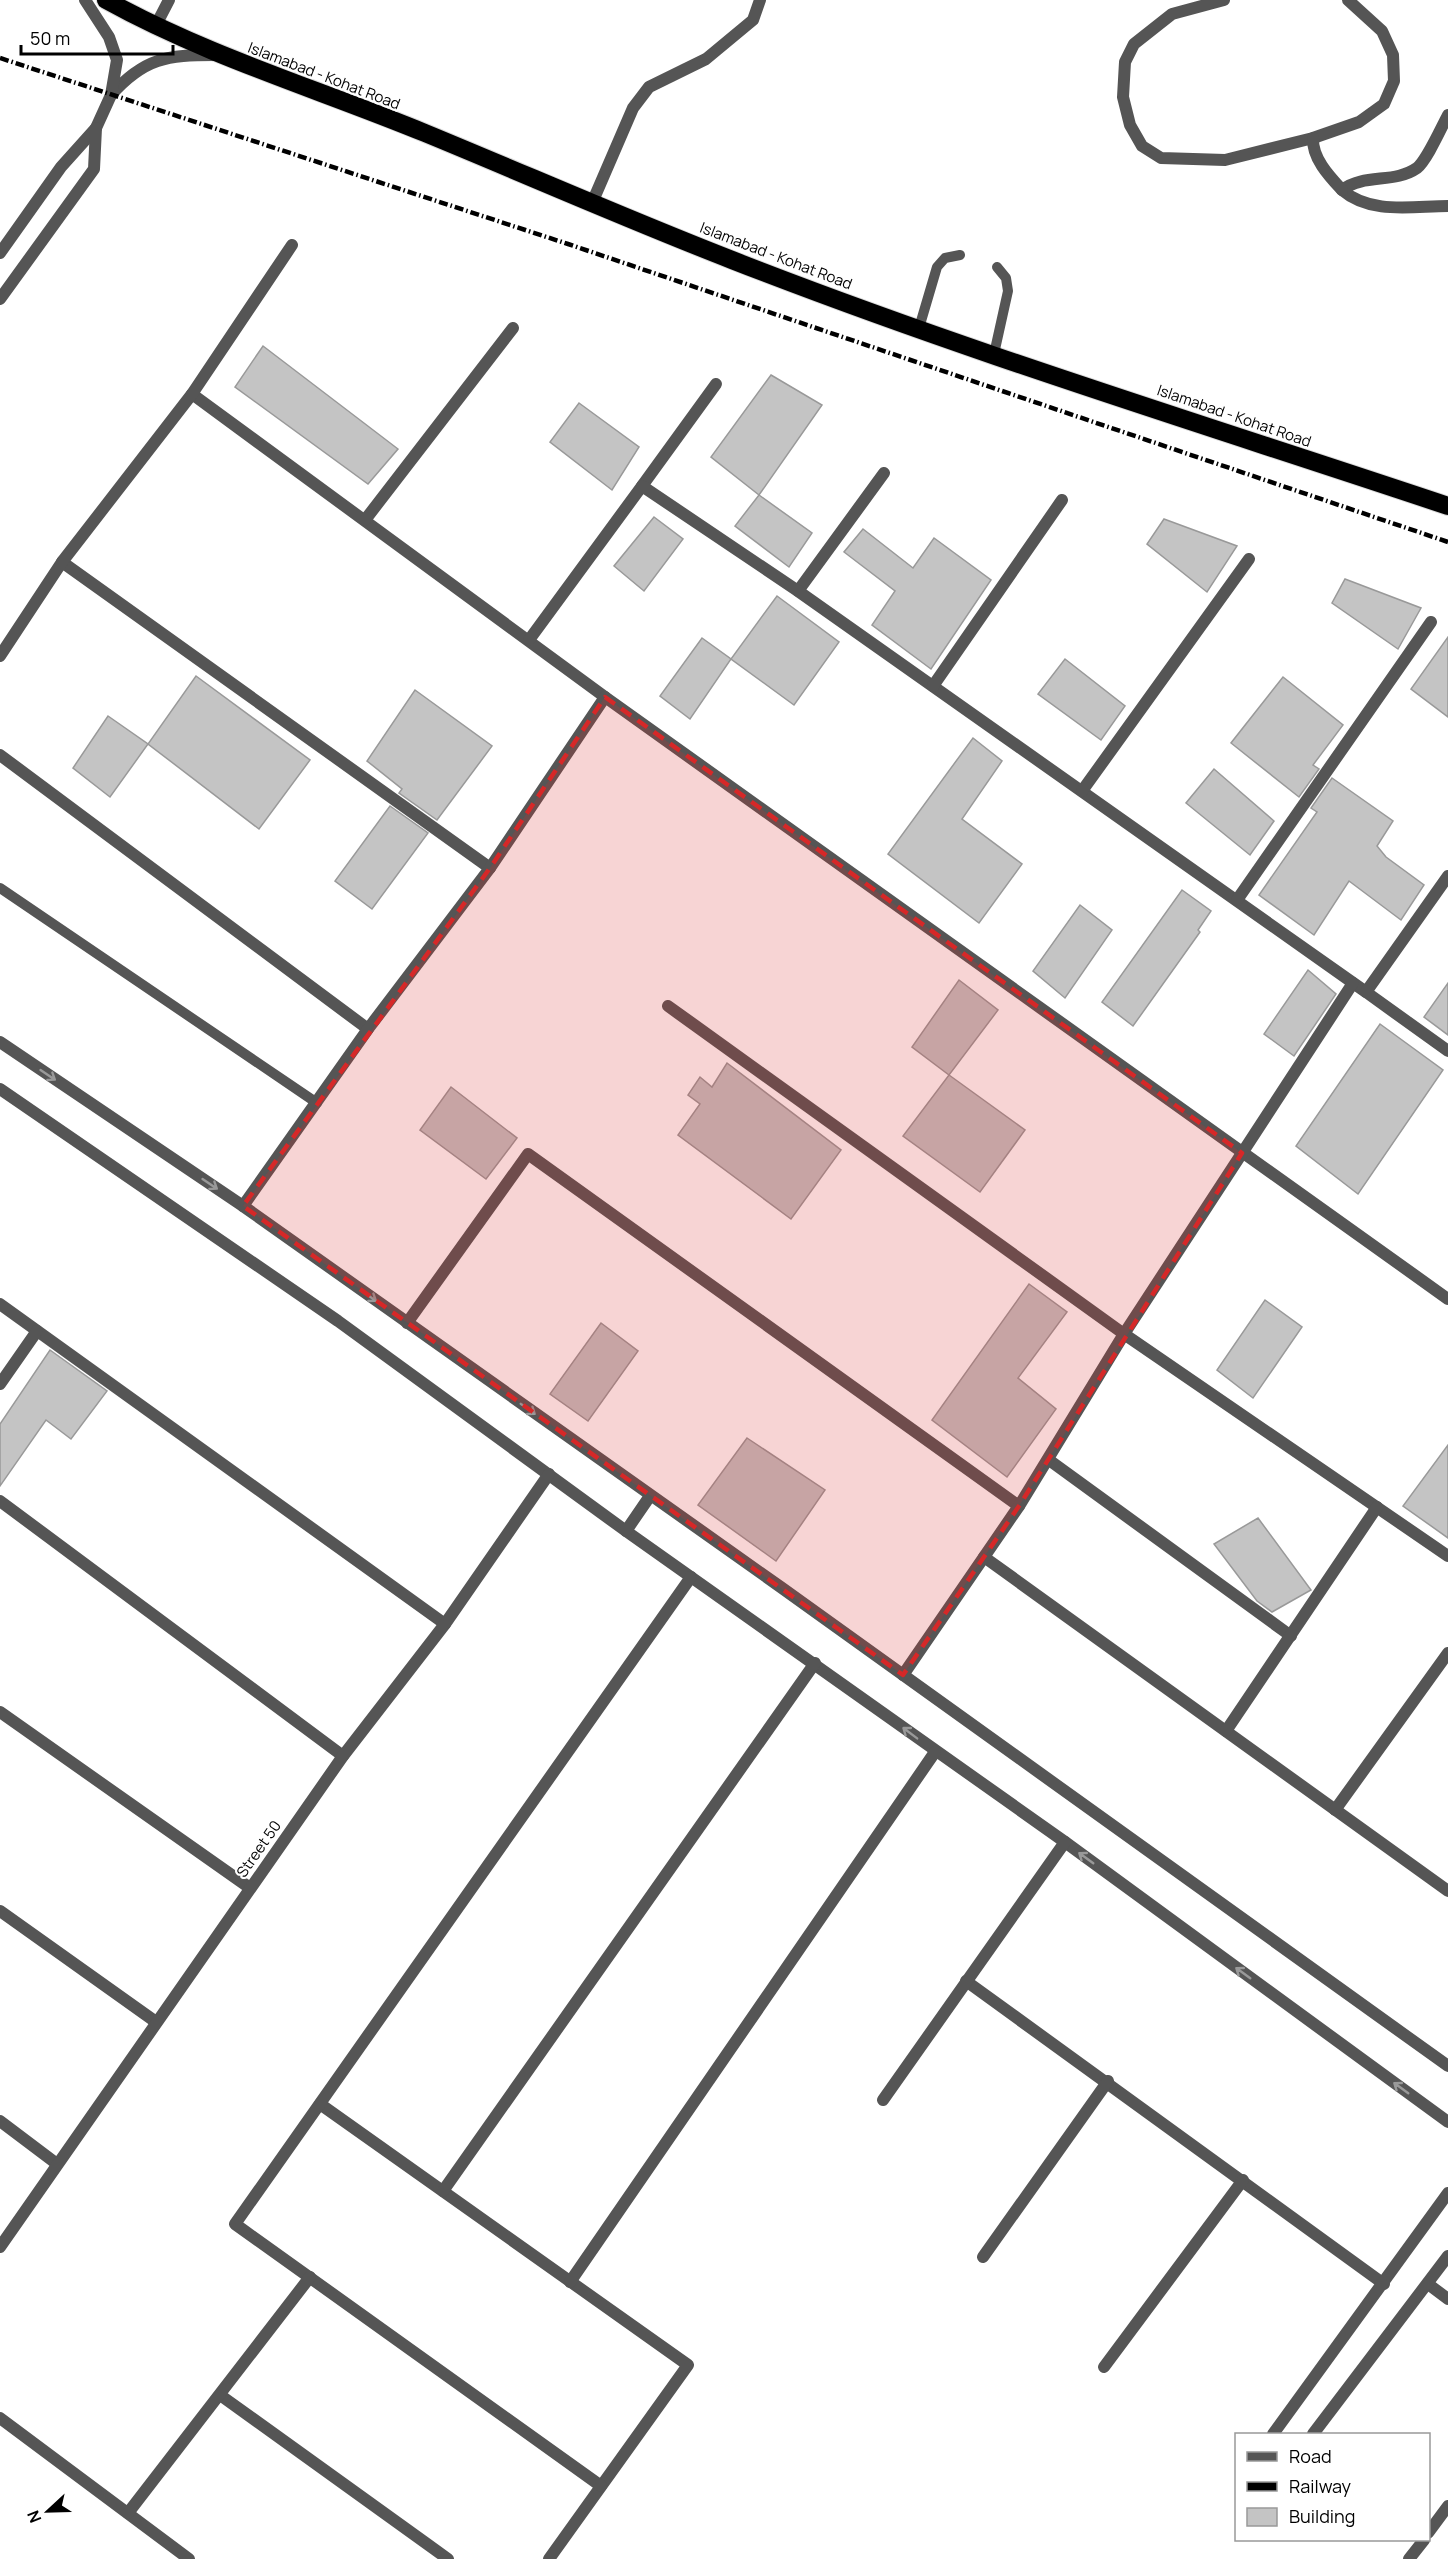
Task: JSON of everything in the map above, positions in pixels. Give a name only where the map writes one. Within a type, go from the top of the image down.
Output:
[{"type":"highway","name":"Islamabad - Kohat Road","points":[[106,0],[155,27],[219,55],[421,131],[733,261],[994,354],[1448,506]]},
{"type":"street","points":[[0,253],[61,167],[96,128],[111,95],[117,60],[109,37],[85,0]]},
{"type":"street","points":[[155,27],[169,0]]},
{"type":"street","points":[[591,203],[633,108],[649,87],[706,59],[753,20],[760,0]]},
{"type":"street","points":[[1224,0],[1172,14],[1134,44],[1125,62],[1124,98],[1130,125],[1142,146],[1161,158],[1225,160],[1312,138],[1359,122],[1384,104],[1395,81],[1393,55],[1382,31],[1348,0]]},
{"type":"street","points":[[111,95],[127,78],[146,64],[167,57],[219,55]]},
{"type":"street","points":[[1342,190],[1366,178],[1393,177],[1419,166],[1448,115]]},
{"type":"street","points":[[0,299],[94,169],[96,128]]},
{"type":"street","points":[[1312,138],[1312,146],[1318,160],[1342,190],[1352,198],[1378,207],[1448,206]]},
{"type":"street","points":[[0,656],[62,562],[192,394],[292,245]]},
{"type":"street","points":[[365,520],[513,328]]},
{"type":"street","points":[[528,640],[716,384]]},
{"type":"street","points":[[192,394],[605,697],[1448,1299]]},
{"type":"street","points":[[798,591],[884,473]]},
{"type":"street","points":[[642,486],[798,591],[1448,1051]]},
{"type":"street","points":[[933,686],[1062,500]]},
{"type":"street","points":[[1082,791],[1250,559]]},
{"type":"street","points":[[62,562],[490,868]]},
{"type":"street","points":[[1237,900],[1431,622]]},
{"type":"street","points":[[243,1206],[368,1029],[490,868],[605,697]]},
{"type":"street","points":[[0,755],[368,1029]]},
{"type":"street","points":[[1366,992],[1448,876]]},
{"type":"street","points":[[903,1675],[1049,1460],[1124,1334],[1353,983]]},
{"type":"street","points":[[668,1006],[1124,1334],[1448,1556]]},
{"type":"street","points":[[0,1042],[243,1206],[1448,2066]]},
{"type":"street","points":[[0,1089],[338,1322],[626,1531],[1065,1842],[1448,2122]]},
{"type":"street","points":[[407,1323],[528,1154],[1019,1506]]},
{"type":"street","points":[[0,1304],[444,1624]]},
{"type":"street","points":[[0,1384],[37,1331]]},
{"type":"street","points":[[1049,1460],[1291,1636]]},
{"type":"street","name":"Street 50","points":[[0,2247],[343,1756],[444,1624],[549,1474]]},
{"type":"street","points":[[626,1531],[650,1496]]},
{"type":"street","points":[[0,1501],[343,1756]]},
{"type":"street","points":[[1226,1731],[1377,1507]]},
{"type":"street","points":[[984,1557],[1448,1891]]},
{"type":"street","points":[[601,2486],[235,2224],[691,1577]]},
{"type":"street","points":[[1335,1810],[1448,1653]]},
{"type":"street","points":[[443,2191],[815,1663]]},
{"type":"street","points":[[0,1712],[250,1888]]},
{"type":"street","points":[[570,2282],[935,1752]]},
{"type":"street","points":[[883,2100],[1065,1842]]},
{"type":"street","points":[[0,1911],[156,2022]]},
{"type":"street","points":[[966,1981],[1384,2284]]},
{"type":"street","points":[[983,2257],[1108,2082]]},
{"type":"street","points":[[320,2104],[688,2365],[549,2559]]},
{"type":"street","points":[[0,2121],[57,2164]]},
{"type":"street","points":[[1104,2367],[1243,2180]]},
{"type":"street","points":[[1274,2433],[1448,2193]]},
{"type":"street","points":[[1314,2433],[1448,2256]]},
{"type":"street","points":[[128,2513],[310,2277]]},
{"type":"street","points":[[1428,2284],[1448,2299]]},
{"type":"street","points":[[220,2395],[448,2559]]},
{"type":"street","points":[[0,2418],[189,2559]]},
{"type":"street","points":[[1430,2530],[1448,2506]]},
{"type":"street","points":[[1409,2559],[1423,2541]]},
{"type":"lane","points":[[919,328],[937,267],[945,258],[960,255]]},
{"type":"lane","points":[[994,354],[1008,291],[1006,278],[997,267]]},
{"type":"lane","points":[[0,888],[317,1104]]},
{"type":"highlighted area","points":[[605,697],[1242,1153],[1019,1506],[903,1675],[243,1206],[490,868]]},
{"type":"building","points":[[263,346],[398,449],[368,484],[235,387]]},
{"type":"building","points":[[771,375],[822,405],[759,495],[711,457]]},
{"type":"building","points":[[579,403],[639,447],[612,490],[550,442]]},
{"type":"building","points":[[759,495],[812,533],[789,567],[735,526]]},
{"type":"building","points":[[654,517],[683,539],[644,591],[614,566]]},
{"type":"building","points":[[1164,519],[1237,546],[1207,592],[1147,544]]},
{"type":"building","points":[[863,529],[913,568],[934,538],[991,580],[931,669],[872,625],[895,591],[844,552]]},
{"type":"building","points":[[1345,579],[1421,608],[1398,649],[1332,603]]},
{"type":"building","points":[[777,596],[839,642],[794,705],[731,659]]},
{"type":"building","points":[[1448,637],[1448,717],[1411,689]]},
{"type":"building","points":[[702,638],[731,659],[690,719],[660,696]]},
{"type":"building","points":[[1065,659],[1125,706],[1101,740],[1038,694]]},
{"type":"building","points":[[196,676],[310,760],[259,829],[148,744]]},
{"type":"building","points":[[1283,677],[1343,725],[1313,765],[1319,769],[1299,797],[1231,743]]},
{"type":"building","points":[[415,690],[492,746],[437,820],[399,793],[402,789],[367,761]]},
{"type":"building","points":[[108,716],[148,744],[110,797],[73,768]]},
{"type":"building","points":[[973,738],[1002,761],[962,819],[1022,864],[979,923],[888,854]]},
{"type":"building","points":[[1214,769],[1274,821],[1250,855],[1186,803]]},
{"type":"building","points":[[1332,778],[1393,821],[1377,846],[1386,857],[1424,885],[1401,920],[1349,881],[1314,935],[1259,895],[1317,812],[1311,808]]},
{"type":"building","points":[[390,806],[428,833],[372,909],[335,881]]},
{"type":"building","points":[[1182,890],[1211,911],[1198,930],[1200,932],[1133,1026],[1102,1002]]},
{"type":"building","points":[[1080,905],[1112,930],[1065,998],[1033,971]]},
{"type":"building","points":[[1308,970],[1336,994],[1294,1056],[1264,1034]]},
{"type":"building","points":[[959,980],[998,1010],[949,1075],[912,1047]]},
{"type":"building","points":[[1448,983],[1448,1035],[1424,1017]]},
{"type":"building","points":[[1380,1024],[1443,1070],[1358,1194],[1296,1146]]},
{"type":"building","points":[[727,1063],[841,1150],[791,1219],[678,1135],[700,1104],[688,1095],[700,1077],[712,1087]]},
{"type":"building","points":[[949,1075],[1025,1130],[980,1192],[903,1136]]},
{"type":"building","points":[[451,1087],[517,1138],[486,1179],[420,1130]]},
{"type":"building","points":[[1029,1284],[1067,1312],[1018,1378],[1056,1409],[1007,1477],[932,1420]]},
{"type":"building","points":[[1265,1300],[1302,1327],[1253,1398],[1217,1370]]},
{"type":"building","points":[[601,1323],[638,1351],[588,1421],[550,1394]]},
{"type":"building","points":[[50,1350],[107,1391],[71,1439],[46,1420],[0,1486],[0,1424]]},
{"type":"building","points":[[747,1438],[825,1490],[776,1561],[698,1505]]},
{"type":"building","points":[[1448,1445],[1448,1538],[1403,1506]]},
{"type":"building","points":[[1258,1518],[1311,1590],[1272,1612],[1257,1601],[1214,1544]]},
{"type":"railway","points":[[0,58],[568,244],[1448,542]]}]
